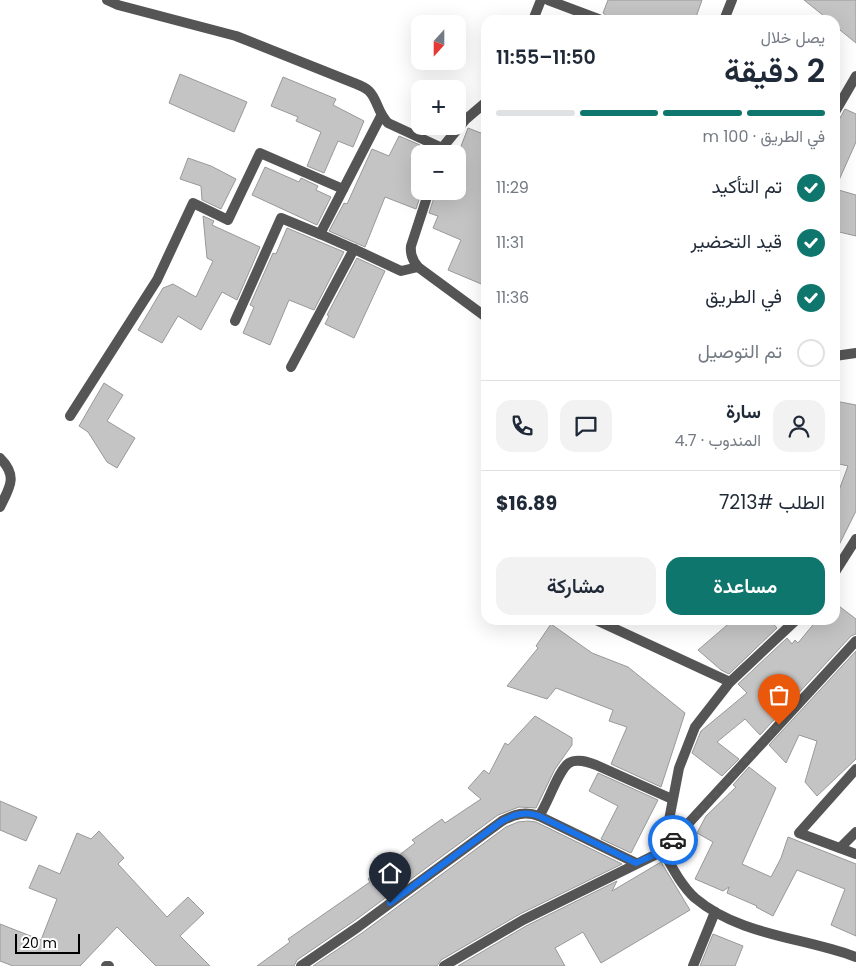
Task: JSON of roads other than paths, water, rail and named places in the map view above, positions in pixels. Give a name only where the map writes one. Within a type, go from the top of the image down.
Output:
[{"type":"street","points":[[107,0],[118,5],[236,36],[354,83],[368,90],[374,98],[381,116],[388,123],[430,145]]},
{"type":"street","points":[[535,15],[541,0]]},
{"type":"street","points":[[548,0],[588,15]]},
{"type":"street","points":[[726,15],[732,0]]},
{"type":"street","points":[[840,103],[856,76]]},
{"type":"street","points":[[446,145],[465,120],[481,106]]},
{"type":"street","points":[[320,234],[381,116]]},
{"type":"street","points":[[70,416],[157,280],[193,203],[228,220],[260,153],[343,189]]},
{"type":"street","points":[[426,200],[410,252],[418,267],[481,313]]},
{"type":"street","points":[[235,321],[281,218],[400,271],[418,267]]},
{"type":"street","points":[[292,367],[354,249]]},
{"type":"street","points":[[840,355],[856,353]]},
{"type":"street","points":[[0,458],[8,467],[11,485],[0,507]]},
{"type":"street","points":[[840,564],[856,540]]},
{"type":"street","points":[[607,625],[730,682]]},
{"type":"street","points":[[791,625],[730,682],[695,727],[683,755],[672,799],[663,851],[672,868],[694,897],[715,912],[782,938],[826,947],[856,957]]},
{"type":"street","points":[[444,966],[523,920],[663,851],[856,641]]},
{"type":"street","points":[[539,816],[562,770],[568,763],[576,761],[596,765],[672,799]]},
{"type":"street","points":[[856,770],[799,833],[856,854]]},
{"type":"street","points":[[301,966],[512,815],[523,813],[539,816],[636,863]]},
{"type":"street","points":[[840,848],[856,832]]},
{"type":"street","points":[[693,966],[715,912]]}]
